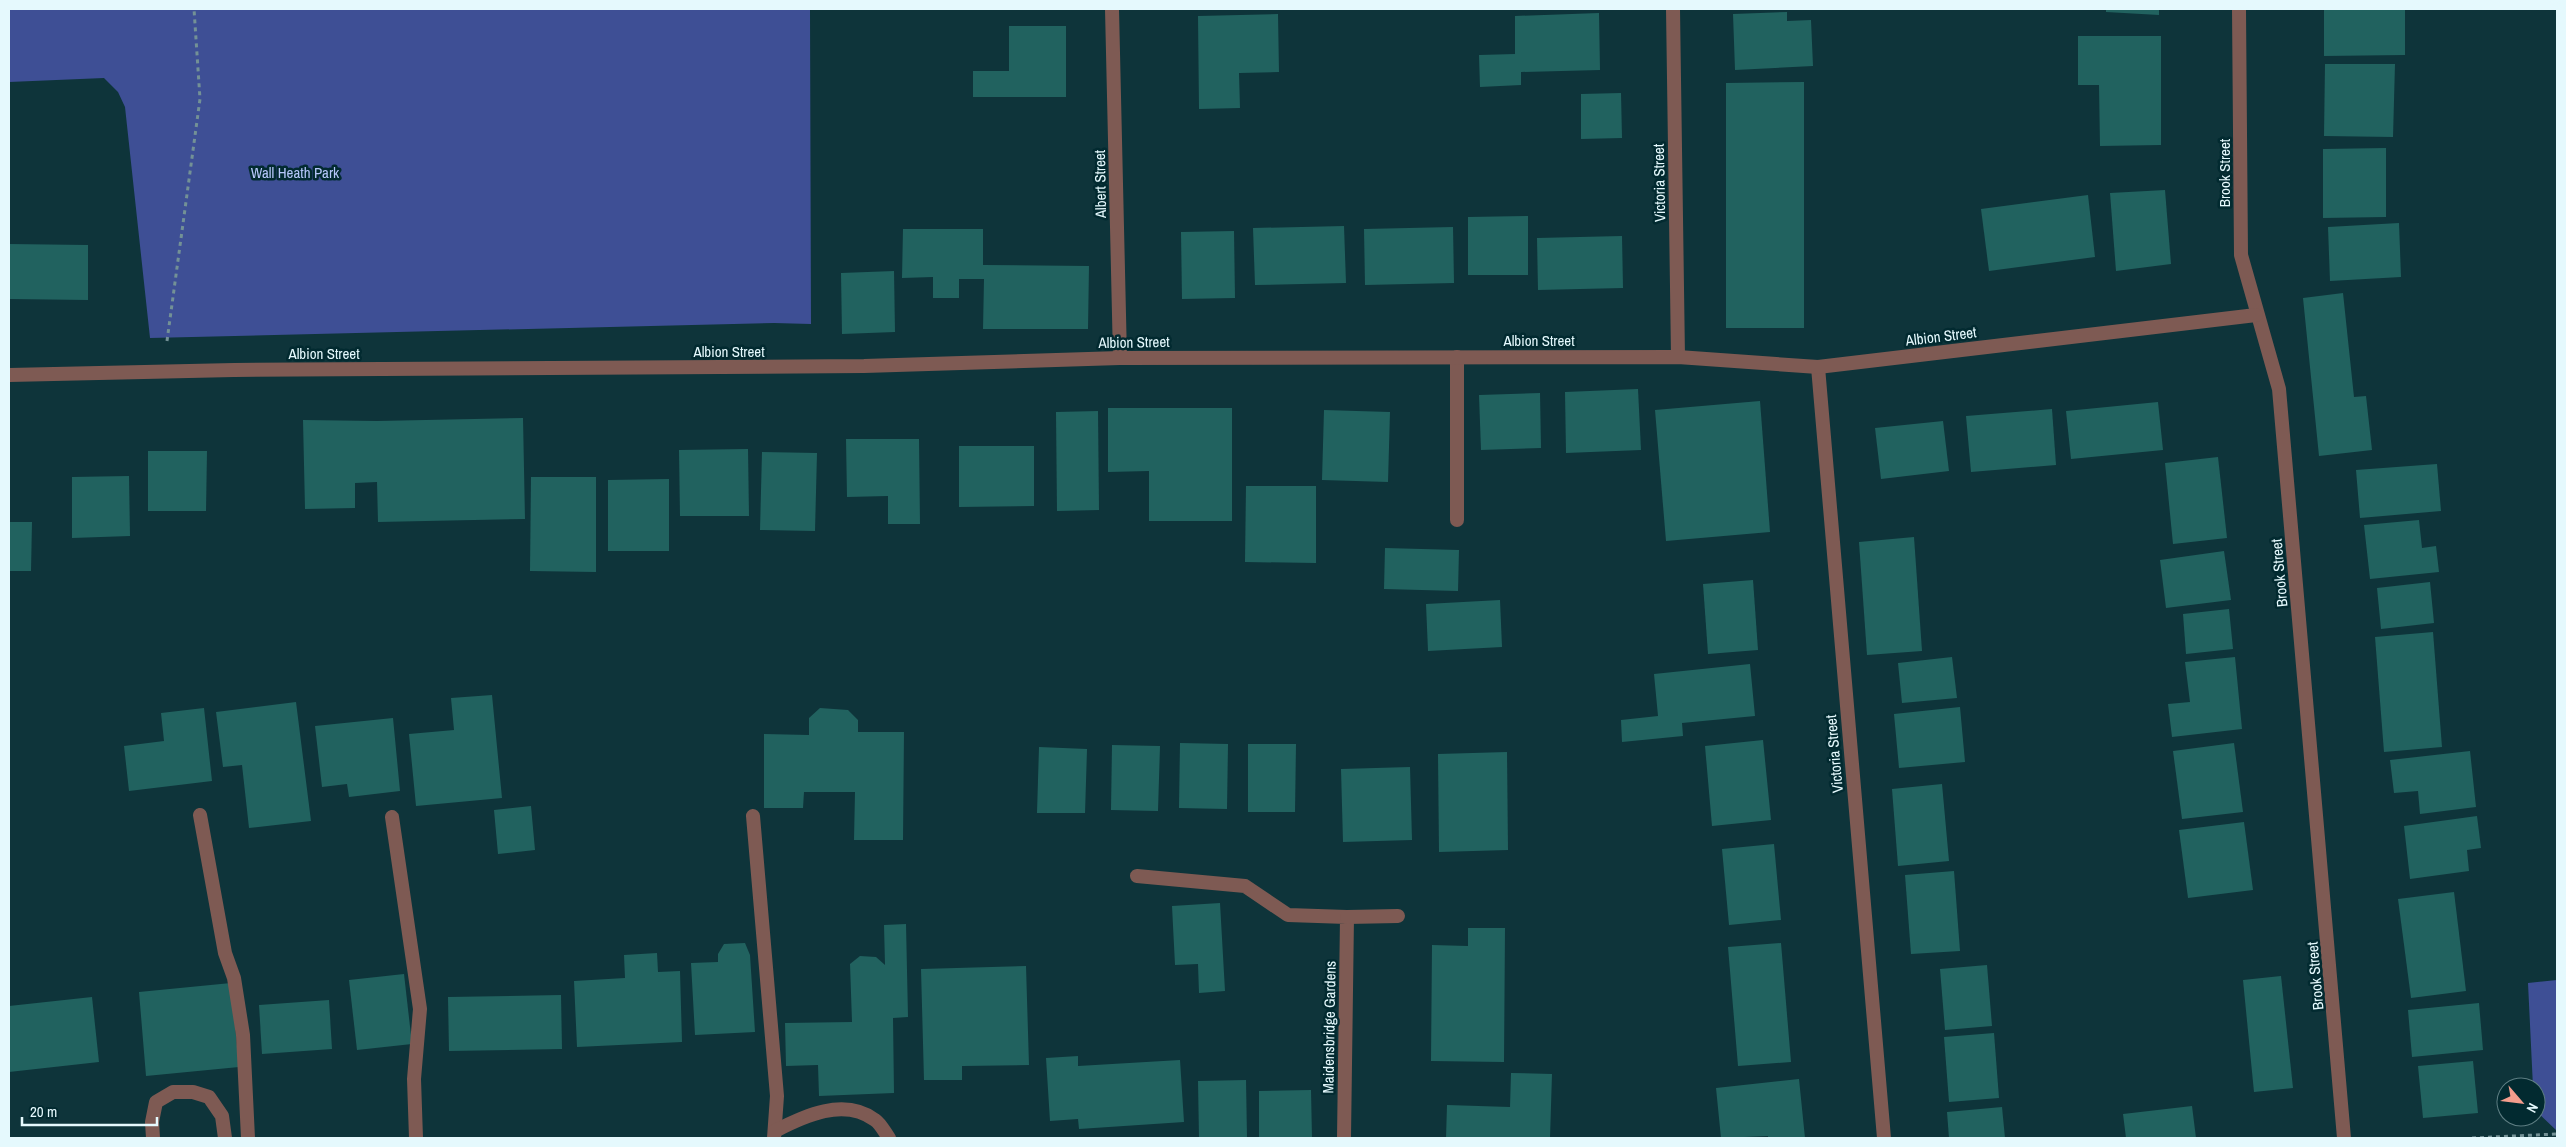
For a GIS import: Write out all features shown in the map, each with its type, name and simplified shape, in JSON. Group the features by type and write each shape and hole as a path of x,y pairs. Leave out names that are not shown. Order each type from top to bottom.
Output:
{"street":[{"name":"Albert Street","path":"1112,9 1120,358"},
{"name":"Victoria Street","path":"1673,9 1678,357"},
{"name":"Brook Street","path":"2238,9 2241,255 2256,315 2267,342 2279,389 2344,1138"},
{"name":"Albion Street","path":"9,375 864,366 1120,358 1678,357 1818,367 2256,315"},
{"path":"1457,357 1457,520"},
{"name":"Victoria Street","path":"1818,367 1884,1138"},
{"path":"200,815 225,953 234,978 243,1035 248,1138"},
{"path":"753,816 776,1096 775,1135"},
{"path":"392,817 420,1009 414,1079 416,1138"},
{"path":"1137,876 1245,886 1288,915 1398,916"},
{"name":"Maidensbridge Gardens","path":"1344,1138 1346,917"},
{"path":"153,1138 152,1122 156,1102 173,1092 193,1092 209,1097 222,1116 224,1138"},
{"path":"775,1135 805,1116 830,1109 861,1113 876,1120 889,1138"}],"path":[{"path":"163,372 200,99 194,9"},
{"path":"2472,1138 2557,1134"}],"green space":[{"name":"Wall Heath Park","path":"9,9 810,9 811,324 774,323 150,338 125,107 118,92 104,78 9,82"},
{"path":"2557,980 2557,1131 2546,1121 2546,1077 2533,1077 2528,983"}],"building":[{"path":"2106,9 2159,9 2159,15 2106,12"},
{"path":"2324,9 2405,9 2405,55 2324,56"},
{"path":"1787,12 1787,21 1811,20 1813,66 1735,70 1733,14"},
{"path":"1599,13 1600,70 1521,72 1521,85 1480,87 1479,55 1515,54 1515,16"},
{"path":"1278,14 1279,72 1239,73 1240,108 1199,109 1198,16"},
{"path":"1009,26 1066,26 1066,97 973,97 973,71 1009,71"},
{"path":"2078,36 2161,36 2161,145 2100,146 2099,85 2078,85"},
{"path":"2325,64 2395,64 2393,137 2324,136"},
{"path":"1804,82 1804,328 1726,328 1726,83"},
{"path":"1621,93 1622,138 1581,139 1581,94"},
{"path":"2386,148 2386,217 2323,218 2323,149"},
{"path":"2165,190 2171,264 2116,271 2110,193"},
{"path":"2088,195 2095,257 1989,271 1981,209"},
{"path":"1528,216 1528,275 1468,275 1468,217"},
{"path":"2399,223 2401,277 2330,281 2328,227"},
{"path":"1344,226 1346,283 1255,285 1253,228"},
{"path":"1453,227 1454,283 1365,285 1364,229"},
{"path":"903,229 983,229 983,265 1089,266 1088,329 983,329 984,279 959,279 959,298 933,298 933,277 902,278"},
{"path":"1234,231 1235,298 1182,299 1181,232"},
{"path":"1622,236 1623,288 1538,290 1537,238"},
{"path":"9,244 88,245 88,300 9,299"},
{"path":"894,271 895,332 842,334 841,273"},
{"path":"2343,293 2354,397 2366,396 2372,450 2319,456 2303,298"},
{"path":"1638,389 1641,450 1566,453 1565,392"},
{"path":"1540,393 1541,448 1481,450 1479,395"},
{"path":"1760,401 1770,532 1666,541 1655,410"},
{"path":"2158,402 2163,450 2071,459 2066,411"},
{"path":"1108,408 1232,408 1232,521 1149,521 1149,471 1108,472"},
{"path":"2052,409 2056,465 1971,472 1966,416"},
{"path":"1324,410 1390,412 1388,482 1322,480"},
{"path":"1098,411 1099,510 1057,511 1056,412"},
{"path":"523,418 525,519 378,522 377,482 355,483 355,508 305,509 303,420 377,421"},
{"path":"1943,421 1949,471 1881,479 1875,428"},
{"path":"846,439 919,439 920,524 888,524 888,496 847,497"},
{"path":"959,446 1034,446 1034,506 959,507"},
{"path":"748,449 749,516 680,516 679,450"},
{"path":"148,451 207,451 206,511 148,511"},
{"path":"762,452 817,453 815,531 760,530"},
{"path":"2218,457 2227,538 2173,544 2165,463"},
{"path":"2437,464 2441,511 2360,518 2356,470"},
{"path":"129,476 130,536 72,538 72,477"},
{"path":"531,477 596,477 596,572 530,571"},
{"path":"669,479 669,551 608,551 608,480"},
{"path":"1246,486 1316,486 1316,563 1245,562"},
{"path":"2419,520 2422,548 2436,546 2439,572 2370,579 2364,525"},
{"path":"9,522 32,522 31,571 9,571"},
{"path":"1914,537 1922,651 1867,655 1859,542"},
{"path":"1385,548 1459,550 1458,591 1384,589"},
{"path":"2224,551 2231,600 2166,608 2160,560"},
{"path":"1753,580 1758,650 1708,654 1703,584"},
{"path":"2430,582 2434,623 2381,629 2377,588"},
{"path":"1500,600 1502,647 1428,651 1426,604"},
{"path":"2229,609 2233,649 2186,654 2183,614"},
{"path":"2433,632 2442,747 2384,752 2375,637"},
{"path":"1952,657 1957,698 1902,703 1898,663"},
{"path":"2235,657 2242,729 2172,737 2168,704 2190,702 2185,662"},
{"path":"1750,664 1755,716 1682,723 1683,736 1622,742 1621,720 1658,716 1654,674"},
{"path":"492,695 502,798 416,806 409,734 454,730 451,698"},
{"path":"296,702 311,821 249,828 242,765 223,767 216,712"},
{"path":"1960,707 1965,762 1899,768 1894,714"},
{"path":"204,708 212,781 129,791 124,746 164,741 161,713"},
{"path":"820,708 848,710 858,720 858,732 904,732 903,840 854,840 855,792 804,792 803,808 764,808 764,734 809,735 809,718"},
{"path":"393,718 400,791 349,797 347,784 322,787 315,726"},
{"path":"1763,740 1771,820 1712,826 1705,746"},
{"path":"1180,743 1228,744 1227,809 1179,808"},
{"path":"2234,743 2243,812 2182,819 2173,751"},
{"path":"1248,744 1296,744 1295,812 1248,812"},
{"path":"1112,745 1160,746 1158,811 1111,810"},
{"path":"1039,747 1087,749 1085,813 1037,813"},
{"path":"2470,751 2476,807 2420,814 2418,791 2394,793 2390,760"},
{"path":"1507,752 1508,850 1439,852 1438,754"},
{"path":"1410,767 1412,840 1343,842 1341,769"},
{"path":"1942,784 1949,861 1898,866 1892,789"},
{"path":"531,806 535,850 498,854 494,810"},
{"path":"2477,816 2481,848 2467,850 2469,871 2410,879 2404,826"},
{"path":"2244,822 2253,890 2188,898 2179,830"},
{"path":"1774,844 1781,920 1729,925 1722,849"},
{"path":"1954,871 1960,951 1911,954 1905,875"},
{"path":"2454,892 2466,991 2411,998 2398,899"},
{"path":"1220,903 1225,991 1199,993 1198,964 1175,965 1172,906"},
{"path":"906,924 908,1017 893,1018 894,1093 819,1096 818,1065 786,1066 785,1023 852,1022 850,964 860,956 876,957 885,965 884,925"},
{"path":"1468,928 1505,928 1504,1062 1431,1061 1432,945 1468,946"},
{"path":"745,943 750,955 755,1032 695,1035 691,963 718,962 718,954 724,944"},
{"path":"1781,943 1791,1062 1738,1066 1728,947"},
{"path":"657,953 658,972 680,971 682,1042 577,1047 574,981 625,978 624,955"},
{"path":"1987,965 1992,1026 1945,1030 1940,969"},
{"path":"1026,966 1029,1065 962,1066 962,1080 924,1080 921,969"},
{"path":"404,974 412,1044 357,1050 349,980"},
{"path":"2281,976 2293,1088 2254,1092 2243,980"},
{"path":"231,983 239,1067 146,1076 139,992"},
{"path":"561,995 562,1049 449,1051 448,997"},
{"path":"92,997 99,1062 9,1072 9,1006"},
{"path":"329,1000 332,1049 262,1054 259,1005"},
{"path":"2479,1003 2483,1050 2412,1057 2408,1010"},
{"path":"1994,1033 1999,1098 1949,1102 1944,1037"},
{"path":"1078,1056 1078,1066 1180,1060 1184,1122 1079,1129 1078,1119 1050,1121 1046,1058"},
{"path":"2473,1061 2478,1113 2423,1118 2418,1066"},
{"path":"1511,1073 1552,1074 1550,1138 1446,1138 1447,1105 1510,1107"},
{"path":"1799,1079 1805,1138 1768,1138 1768,1136 1721,1138 1716,1088"},
{"path":"1246,1080 1247,1138 1199,1138 1198,1081"},
{"path":"1311,1090 1312,1138 1259,1138 1259,1091"},
{"path":"2192,1106 2196,1138 2126,1138 2123,1114"},
{"path":"2002,1107 2005,1138 1949,1138 1947,1112"}]}
